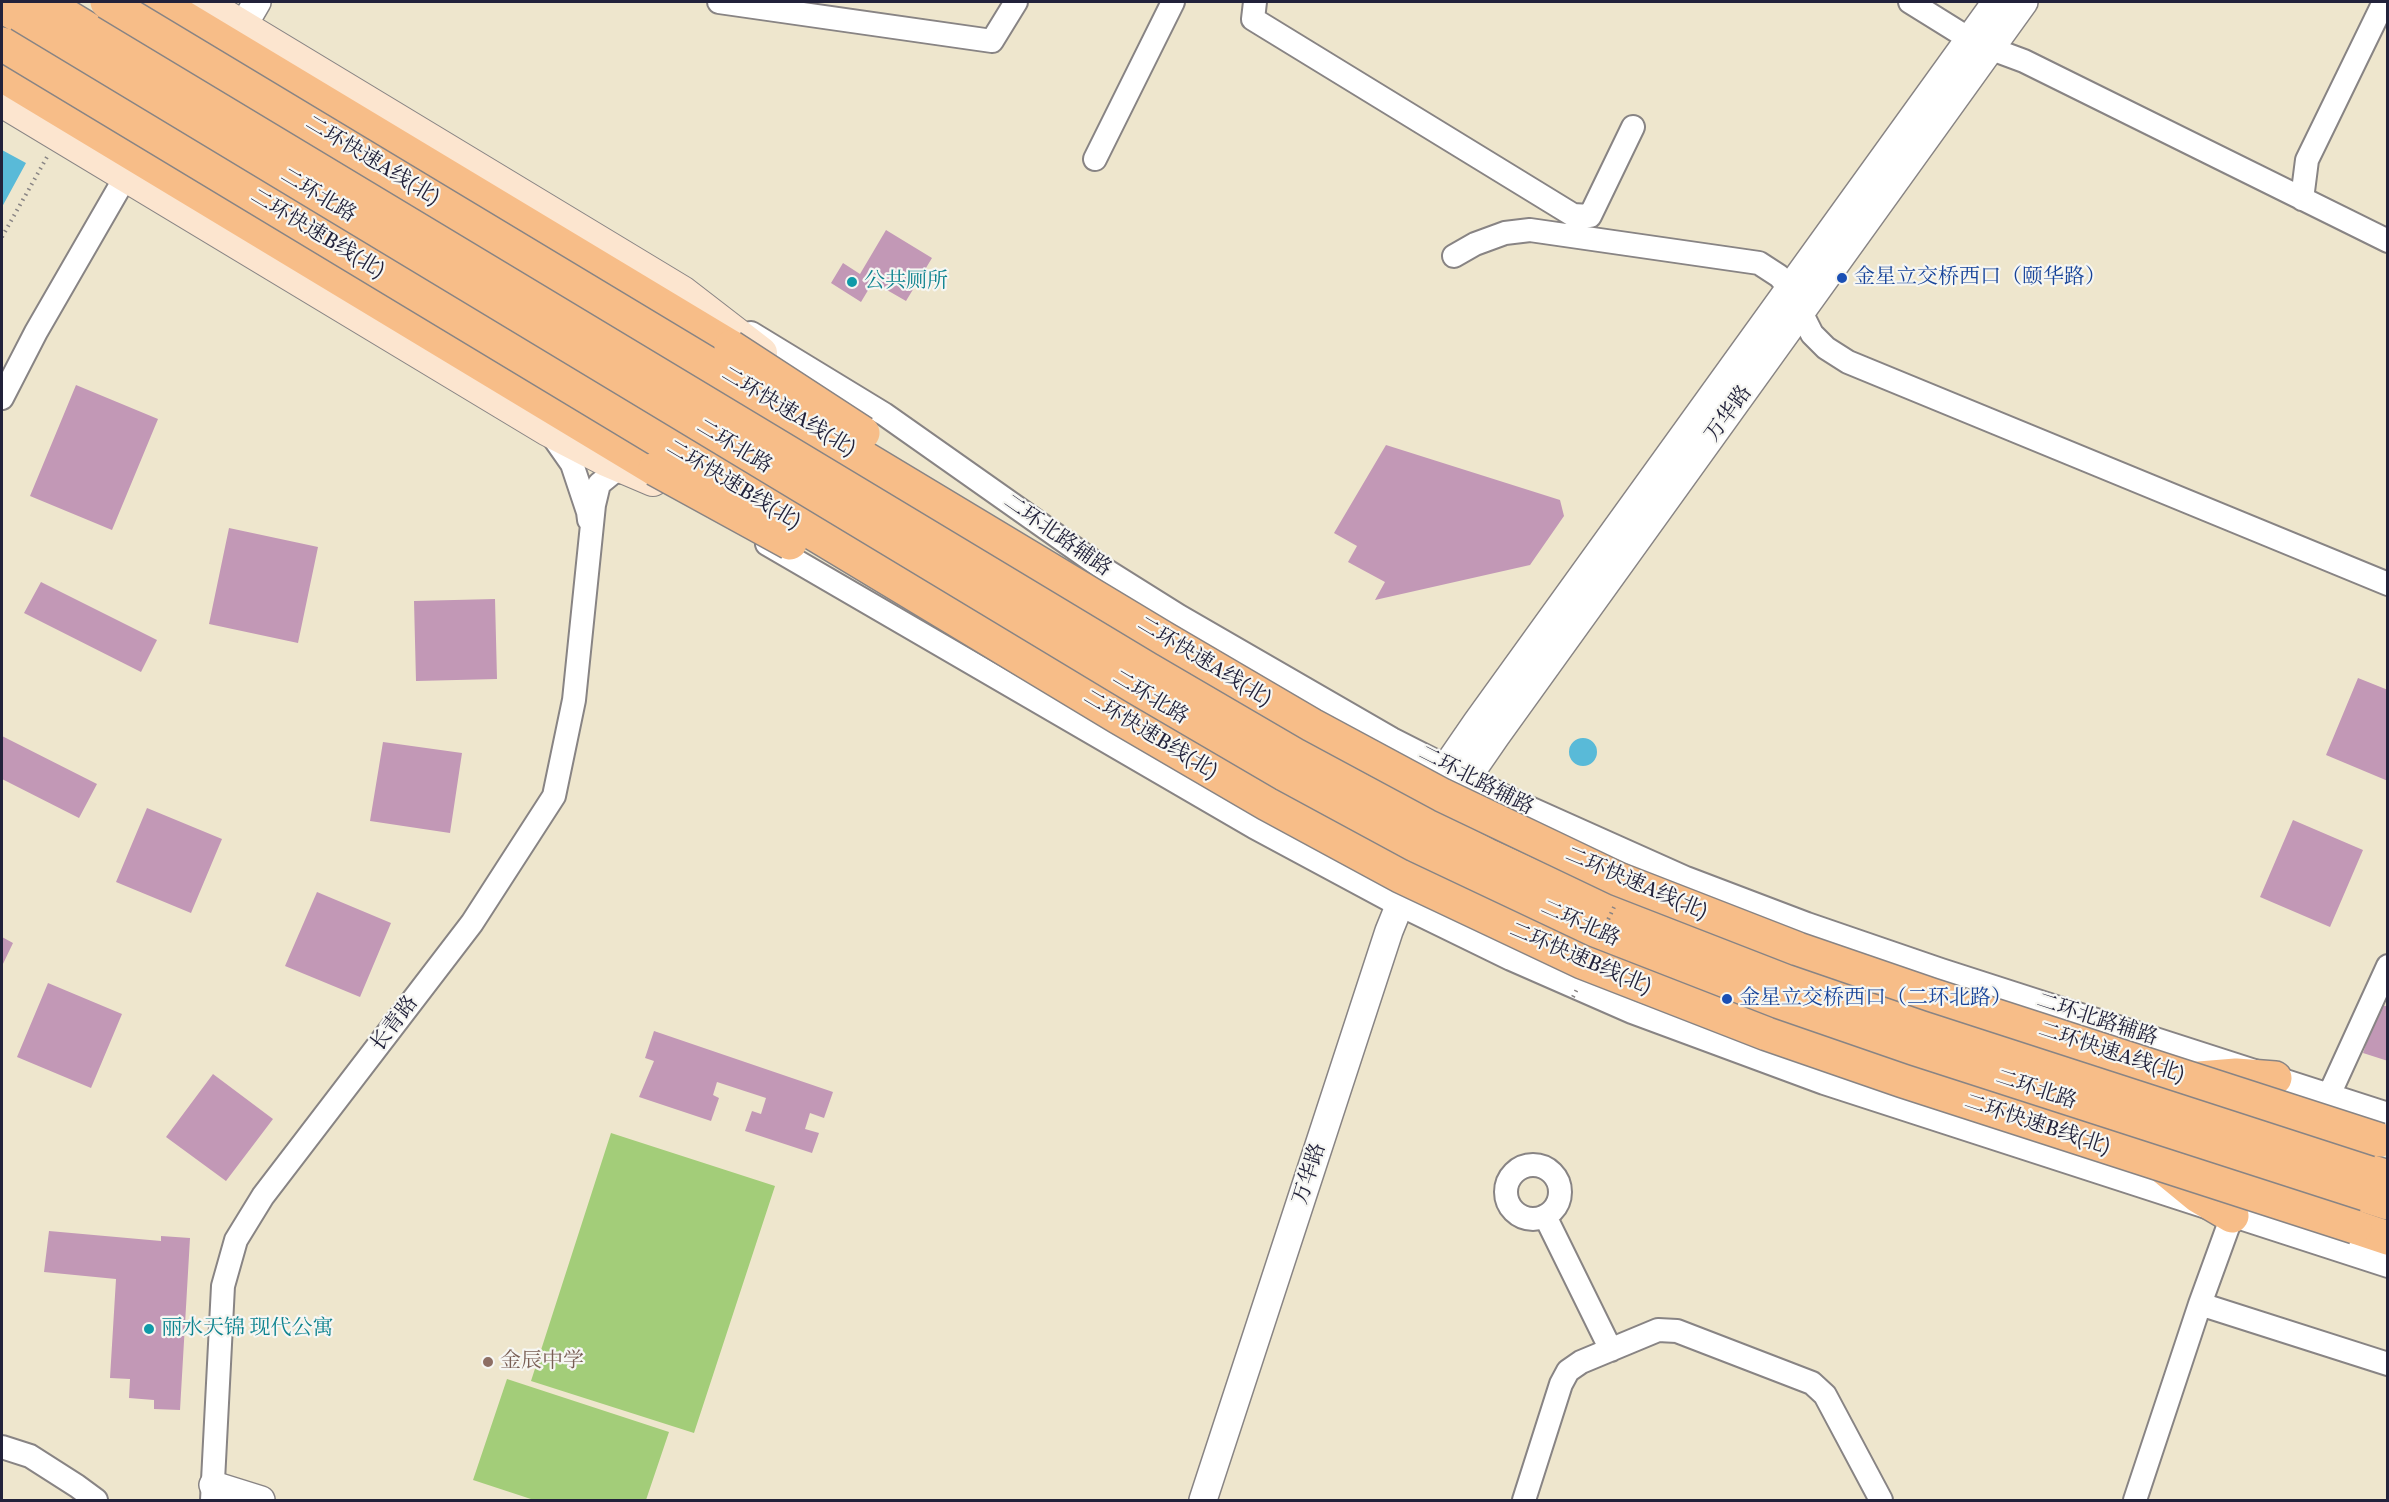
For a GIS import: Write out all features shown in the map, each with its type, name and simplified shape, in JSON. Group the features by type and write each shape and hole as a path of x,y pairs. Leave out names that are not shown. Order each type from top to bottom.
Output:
{"main road":[{"name":"二环北路","path":"43,2 871,515 1058,628 1284,776 1425,833 1585,927 1715,980 1854,1030 2388,1177"},
{"name":"二环快速A线(北)","path":"107,2 1241,685 1379,762 1502,825 1618,879 1746,930 1863,972 2388,1143"},
{"path":"158,2 245,25 756,361 888,450 1082,589"},
{"path":"202,2 245,25 682,292 739,334 798,387 938,522 996,570 1058,628"},
{"name":"二环北路","path":"2,6 871,515"},
{"name":"二环快速B线(北)","path":"2,44 1196,763 1335,842 1462,907 1582,962 1704,1011 1853,1064 2388,1238"},
{"path":"2,75 681,484 842,570 1035,666"},
{"path":"2,101 548,430 596,456 636,473 905,567 1058,628"},
{"path":"2074,1089 2108,1082 2136,1084 2224,1075 2275,1078"},
{"name":"二环北路","path":"2074,1089 2388,1203"},
{"path":"2074,1089 2106,1120 2187,1188 2232,1216"}],"street":[{"path":"719,2 992,41 1016,2"},
{"path":"1095,159 1173,2"},
{"path":"1255,2 1253,19 1573,215 1590,216 1634,127"},
{"path":"1910,2 1979,43 2024,61 2388,241"},
{"name":"万华路","path":"1456,772 1802,314 1979,43 1995,2"},
{"name":"万华路","path":"1203,1500 1398,905 1425,833 1456,772 1790,289 1979,43 2024,2"},
{"path":"2302,199 2307,160 2384,2"},
{"path":"2,398 36,332 126,176"},
{"path":"1454,256 1475,244 1505,233 1530,230 1759,263 1779,276 1790,289 1812,334 1826,348 1848,362 2388,584"},
{"name":"二环北路辅路","path":"650,272 874,408 1080,553 1153,601 1326,702 1456,772 1610,846 1746,901 1921,963 2388,1114"},
{"path":"548,430 572,464 588,513 590,546"},
{"path":"590,546 599,484 615,471 636,473 793,558 1234,816 1398,905 1541,973 1694,1036 1885,1103 2388,1266"},
{"name":"长青路","path":"212,1493 223,1286 236,1240 263,1196 472,923 554,796 574,700 590,546"},
{"path":"2329,1095 2387,971"},
{"path":"1545,1216 1611,1350"},
{"path":"2136,1500 2200,1304 2232,1216"},
{"path":"2200,1304 2388,1364"},
{"path":"1524,1500 1561,1384 1568,1371 1581,1362 1658,1330 1677,1331 1812,1383 1825,1395 1881,1500"},
{"path":"2,1447 30,1456 77,1485 96,1500"},
{"path":"212,1493 261,1500"}],"path":[{"path":"2,237 59,136"},
{"path":"1596,945 1615,904"},
{"path":"1573,997 1582,976"}],"green space":[{"path":"611,1133 775,1186 694,1433 531,1381"},
{"path":"507,1379 669,1432 646,1500 534,1500 473,1480"}],"water":[{"path":"2,150 26,163 2,207"},
{"path":"1583,738 1593,742 1597,752 1593,762 1583,766 1573,762 1569,752 1573,742"}],"building":[{"path":"886,230 932,258 906,301 873,282 861,302 831,283 843,263 860,274"},
{"path":"76,385 158,419 112,530 30,496"},
{"path":"1386,445 1560,500 1564,516 1530,565 1375,600 1385,582 1348,562 1357,546 1334,533"},
{"path":"229,528 318,547 298,643 209,624"},
{"path":"41,582 157,640 141,672 24,613"},
{"path":"495,599 497,679 416,681 414,601"},
{"path":"2358,678 2388,690 2388,781 2326,755"},
{"path":"2,736 97,784 79,818 2,779"},
{"path":"383,742 462,753 450,833 370,821"},
{"path":"147,808 222,839 191,913 116,882"},
{"path":"2293,820 2363,850 2330,927 2260,897"},
{"path":"317,892 391,923 360,997 285,966"},
{"path":"2,937 13,943 2,966"},
{"path":"48,983 122,1014 91,1088 17,1057"},
{"path":"2380,1004 2388,1007 2388,1061 2363,1053"},
{"path":"654,1031 833,1092 824,1118 810,1113 805,1129 819,1133 812,1153 745,1131 752,1111 761,1114 766,1098 717,1082 713,1095 719,1098 711,1121 639,1097 654,1061 645,1058"},
{"path":"213,1074 273,1119 226,1181 166,1137"},
{"name":"丽水天锦 现代公寓","path":"49,1231 161,1241 161,1236 190,1238 180,1410 154,1409 154,1400 129,1398 130,1379 110,1378 116,1279 44,1272"}],"place":[{"name":"金星立交桥西口（颐华路）","path":"1842,278"},
{"name":"公共厕所","path":"852,282"},
{"name":"金星立交桥西口（二环北路）","path":"1727,999"},
{"name":"丽水天锦 现代公寓","path":"149,1329"},
{"name":"金辰中学","path":"488,1362"}]}
